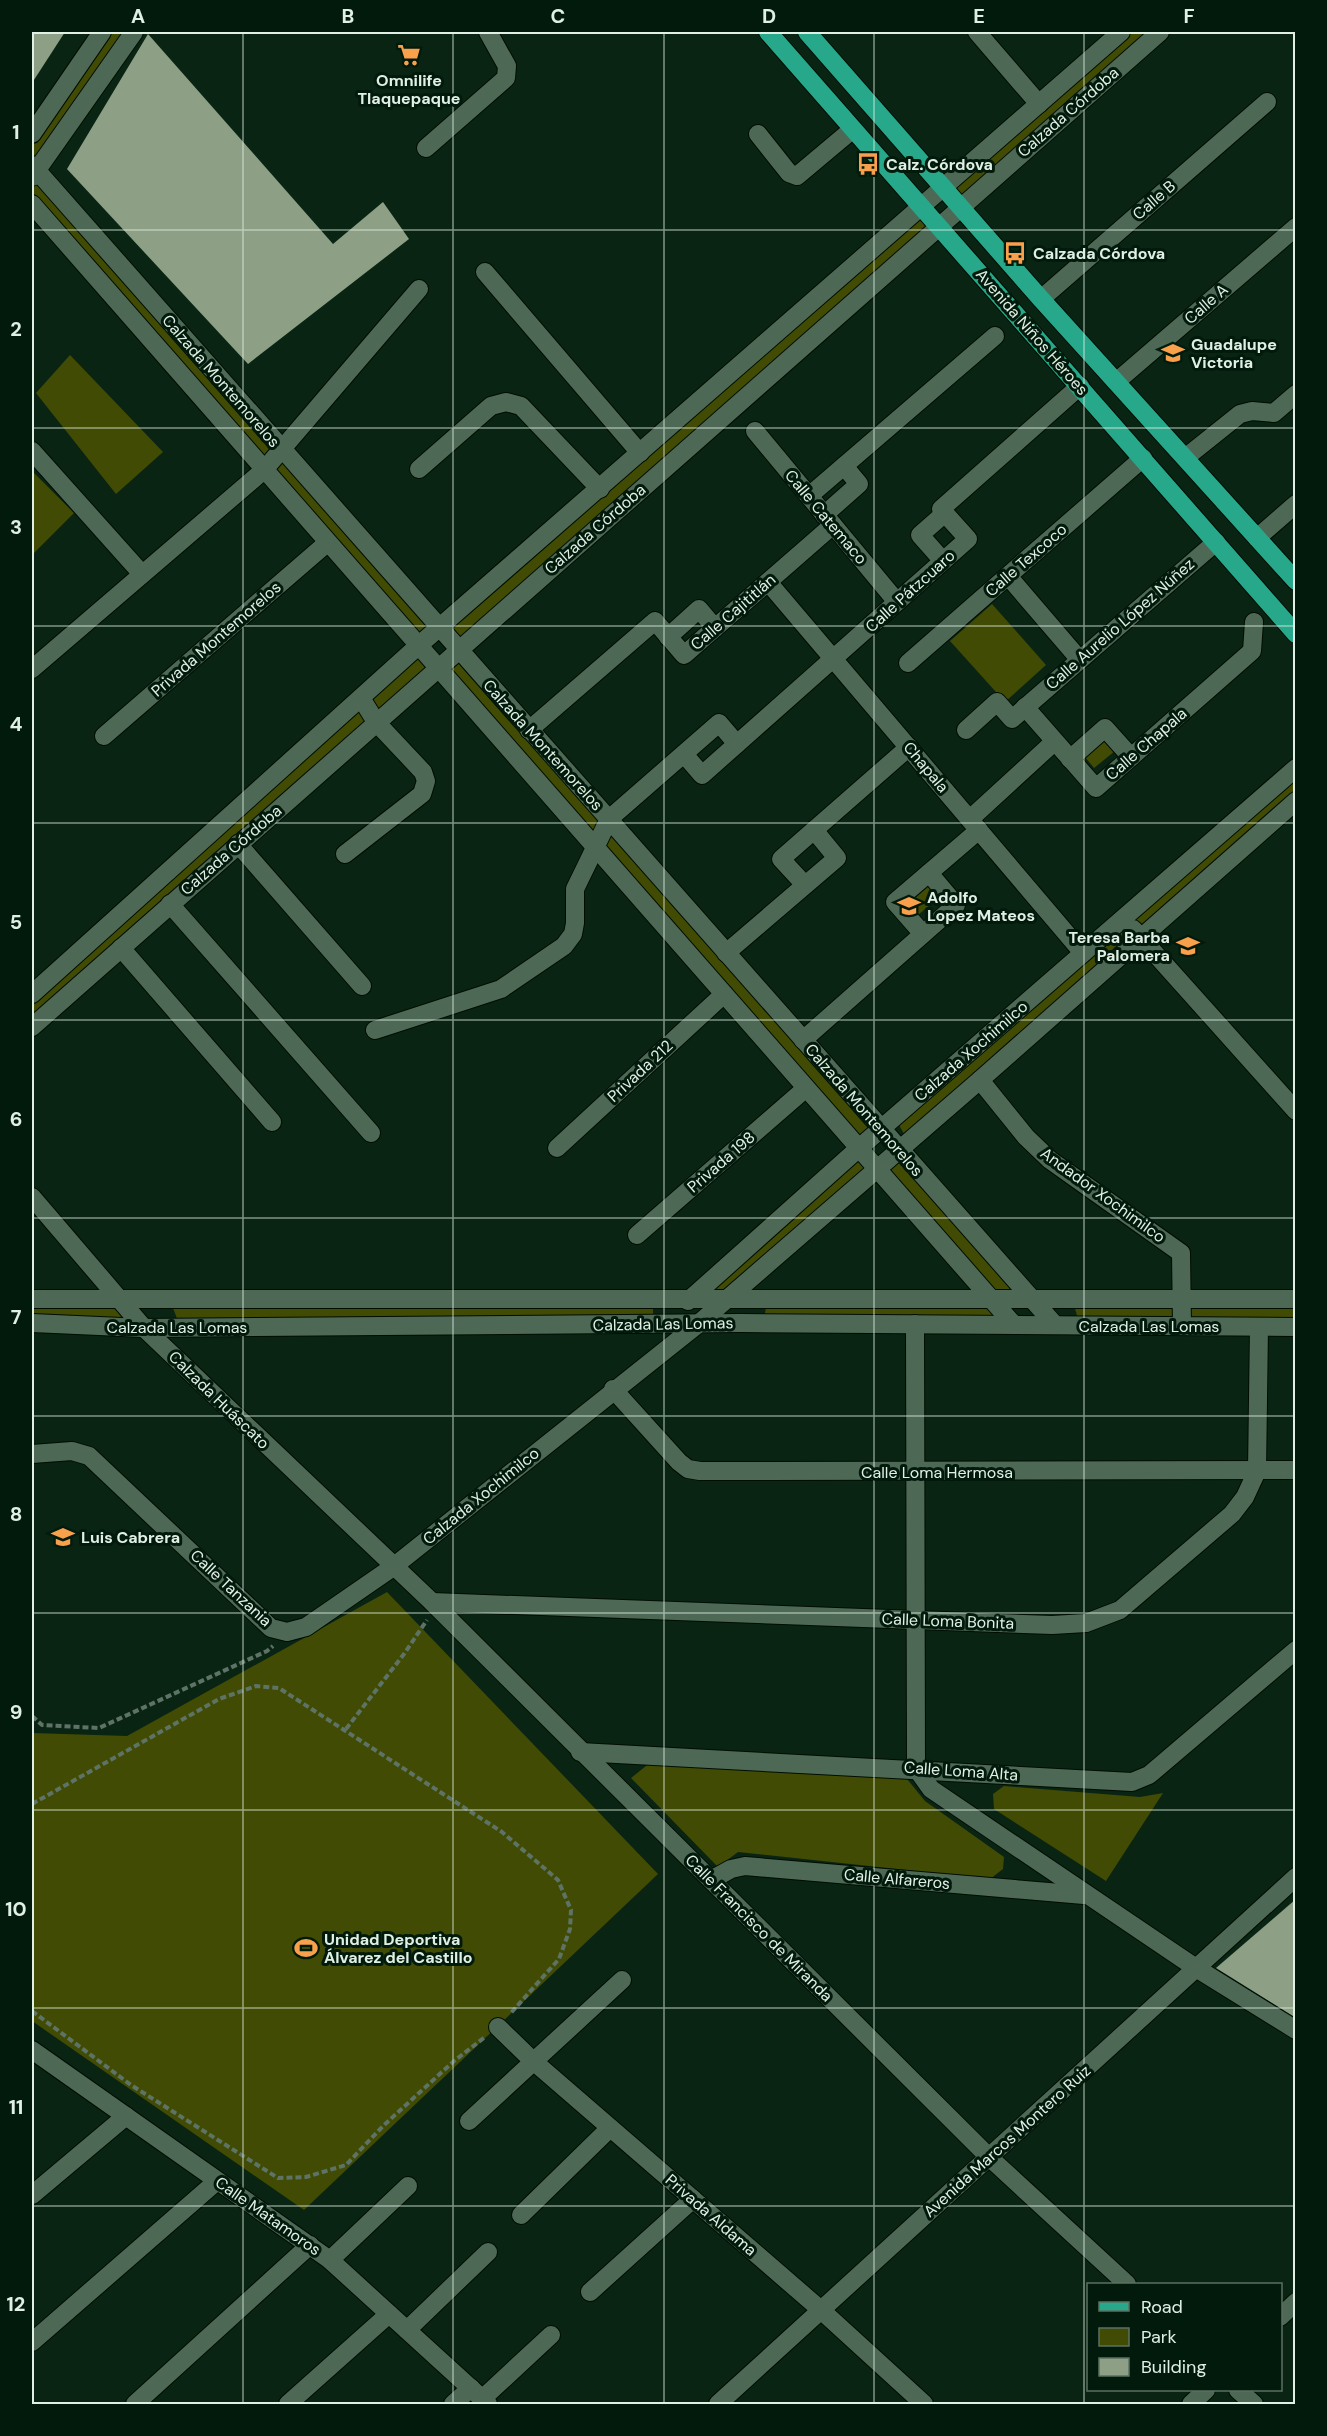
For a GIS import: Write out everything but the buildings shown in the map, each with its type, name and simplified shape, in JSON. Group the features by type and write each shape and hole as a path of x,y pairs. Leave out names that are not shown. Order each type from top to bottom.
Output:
{"main road":[{"name":"Avenida Niños Héroes","path":"768,32 1296,634"},
{"name":"Avenida Niños Héroes","path":"807,32 1041,299 1296,581"}],"street":[{"path":"32,134 102,32"},
{"path":"33,171 134,32"},
{"path":"426,148 506,78 507,66 488,32"},
{"path":"977,32 1040,104"},
{"name":"Calzada Córdoba","path":"32,994 418,646 944,189 1121,32"},
{"name":"Calzada Córdoba","path":"32,1028 458,649 1160,32"},
{"name":"Calle B","path":"1041,299 1267,102"},
{"path":"758,134 789,173 797,176 854,129"},
{"name":"Calzada Montemorelos","path":"33,171 609,819 1054,1325"},
{"name":"Calzada Montemorelos","path":"32,204 1014,1325"},
{"path":"61,239 78,219"},
{"name":"Calle A","path":"1116,382 1296,227"},
{"path":"485,272 640,453"},
{"path":"32,669 264,470 419,289"},
{"path":"129,316 149,300"},
{"path":"809,496 995,336"},
{"path":"192,389 212,371"},
{"path":"943,561 920,535 945,513 941,509 1080,386"},
{"path":"1185,458 1240,414 1252,411 1274,413 1296,394"},
{"path":"419,469 490,406 506,402 521,406 600,489"},
{"path":"696,404 713,424"},
{"name":"Calle Catemaco","path":"755,431 897,602"},
{"path":"32,451 142,574"},
{"name":"Calle Texcoco","path":"908,663 1143,458"},
{"name":"Calle Cajititlán","path":"529,730 655,621 684,655 768,582 829,520 859,484 844,466"},
{"path":"1257,538 1296,504"},
{"name":"Calle Pátzcuaro","path":"684,754 702,775 968,539 945,513"},
{"name":"Calle Aurelio López Núñez","path":"1024,707 1216,542"},
{"name":"Privada Montemorelos","path":"104,736 327,543"},
{"path":"1008,576 1080,660"},
{"name":"Chapala","path":"768,582 1083,953"},
{"path":"668,637 699,609 715,628"},
{"name":"Calle Chapala","path":"1024,707 1096,788 1252,651 1254,622"},
{"path":"345,854 422,794 425,788 423,772 376,722 361,698"},
{"path":"966,730 997,702 1011,719 1024,707"},
{"path":"375,1030 501,989 564,946 573,934 575,889 609,819 719,723 737,744"},
{"path":"1070,759 1106,728 1131,757"},
{"path":"923,934 895,902 929,873 1054,742"},
{"path":"804,885 781,859 909,747"},
{"path":"531,774 552,755"},
{"name":"Calzada Xochimilco","path":"668,1348 672,1324 691,1298 859,1148 1296,768"},
{"name":"Calzada Xochimilco","path":"287,1632 306,1628 393,1567 613,1389 730,1298 1296,801"},
{"path":"726,953 837,858 814,830"},
{"path":"238,844 362,986"},
{"path":"192,851 209,870"},
{"path":"802,1040 956,905 929,873"},
{"path":"170,904 371,1133"},
{"path":"665,927 686,908"},
{"path":"1125,918 1296,1111"},
{"path":"121,948 272,1122"},
{"name":"Privada 212","path":"557,1148 724,994"},
{"name":"Andador Xochimilco","path":"980,1080 1026,1137 1050,1160 1181,1253 1182,1326"},
{"name":"Privada 198","path":"637,1235 805,1089"},
{"name":"Calzada Huáscato","path":"32,1197 144,1328 393,1567"},
{"name":"Calzada Las Lomas","path":"32,1299 1296,1299"},
{"name":"Calzada Las Lomas","path":"32,1323 144,1328 672,1324 1296,1327"},
{"path":"915,1324 916,1768"},
{"name":"Calle Loma Bonita","path":"432,1602 1052,1625 1086,1623 1130,1602 1232,1514 1245,1497 1257,1471 1259,1327"},
{"name":"Calle Loma Hermosa","path":"613,1389 679,1462 688,1469 700,1471 914,1473 1296,1470"},
{"name":"Calle Tanzania","path":"32,1454 72,1451 96,1460 271,1628 287,1632"},
{"name":"Calle Francisco de Miranda","path":"393,1567 432,1602 990,2158 1126,2283"},
{"name":"Calle Loma Alta","path":"580,1752 1138,1781 1149,1776 1296,1650"},
{"name":"Calle Alfareros","path":"916,1768 931,1789 1196,1968 1296,2030"},
{"name":"Calle Alfareros","path":"711,1880 730,1869 745,1866 1086,1895"},
{"name":"Avenida Marcos Montero Ruiz","path":"718,2404 1296,1877"},
{"path":"470,2121 532,2060 622,1980"},
{"name":"Privada Aldama","path":"498,2027 532,2060 821,2310 924,2404"},
{"name":"Calle Matamoros","path":"32,2051 330,2259 480,2397"},
{"path":"32,2195 126,2116"},
{"path":"521,2215 610,2128"},
{"path":"32,2342 217,2181"},
{"path":"330,2259 408,2186"},
{"path":"590,2292 693,2199"},
{"path":"135,2404 310,2245"},
{"path":"407,2330 488,2252"},
{"path":"1282,2316 1296,2302"},
{"path":"288,2404 389,2314"},
{"path":"453,2404 480,2397 551,2335"},
{"path":"1191,2404 1205,2391"},
{"path":"1239,2391 1254,2404"}],"path":[{"path":"346,1729 427,1622 432,1602"},
{"path":"32,1716 42,1725 99,1728 267,1651 287,1632"},
{"path":"32,1804 219,1699 256,1686 279,1688 346,1729 502,1832 558,1880 571,1910 570,1929 559,1959 498,2027 446,2068 382,2126 346,2165 306,2177 278,2178 131,2085 32,2010"}],"green space":[{"path":"105,32 131,32 39,167 32,162 32,135"},
{"path":"1125,32 1153,32 961,200 944,189"},
{"path":"42,177 439,628 927,212 935,229 458,649 439,629 418,646 32,195 32,183"},
{"path":"70,355 163,452 116,494 36,393"},
{"path":"32,471 74,513 32,555"},
{"path":"992,604 1046,665 1005,702 950,641"},
{"path":"418,646 437,668 32,1022 32,1000"},
{"path":"460,660 873,1126 859,1139 446,673"},
{"path":"1105,739 1115,751 1094,768 1085,757"},
{"path":"1295,777 1295,801 908,1141 899,1125"},
{"path":"929,886 939,897 918,915 908,904"},
{"path":"903,1154 1017,1291 994,1291 881,1165"},
{"path":"858,1159 866,1169 730,1298 713,1291"},
{"path":"991,1298 1009,1318 764,1317 767,1304"},
{"path":"119,1299 138,1321 32,1322 32,1301"},
{"path":"1183,1299 1182,1326 1078,1319 1074,1305"},
{"path":"1295,1302 1295,1324 1190,1326 1188,1305"},
{"path":"653,1306 653,1319 178,1321 173,1308"},
{"name":"Unidad Deportiva Álvarez del Castillo","path":"387,1592 658,1874 304,2210 32,2021 32,1733 127,1736"},
{"path":"651,1762 907,1779 925,1801 1004,1857 1003,1869 990,1879 738,1852 718,1867 631,1778"},
{"path":"1004,1786 1140,1797 1163,1793 1106,1881 994,1809 993,1794"}],"place":[{"name":"Omnilife Tlaquepaque","path":"409,55"},
{"name":"Calz. Córdova","path":"868,164"},
{"name":"Calzada Córdova","path":"1015,253"},
{"name":"Guadalupe Victoria","path":"1173,353"},
{"name":"Adolfo Lopez Mateos","path":"909,906"},
{"name":"Teresa Barba Palomera","path":"1188,946"},
{"name":"Luis Cabrera","path":"63,1537"},
{"name":"Unidad Deportiva Álvarez del Castillo","path":"306,1948"}]}
